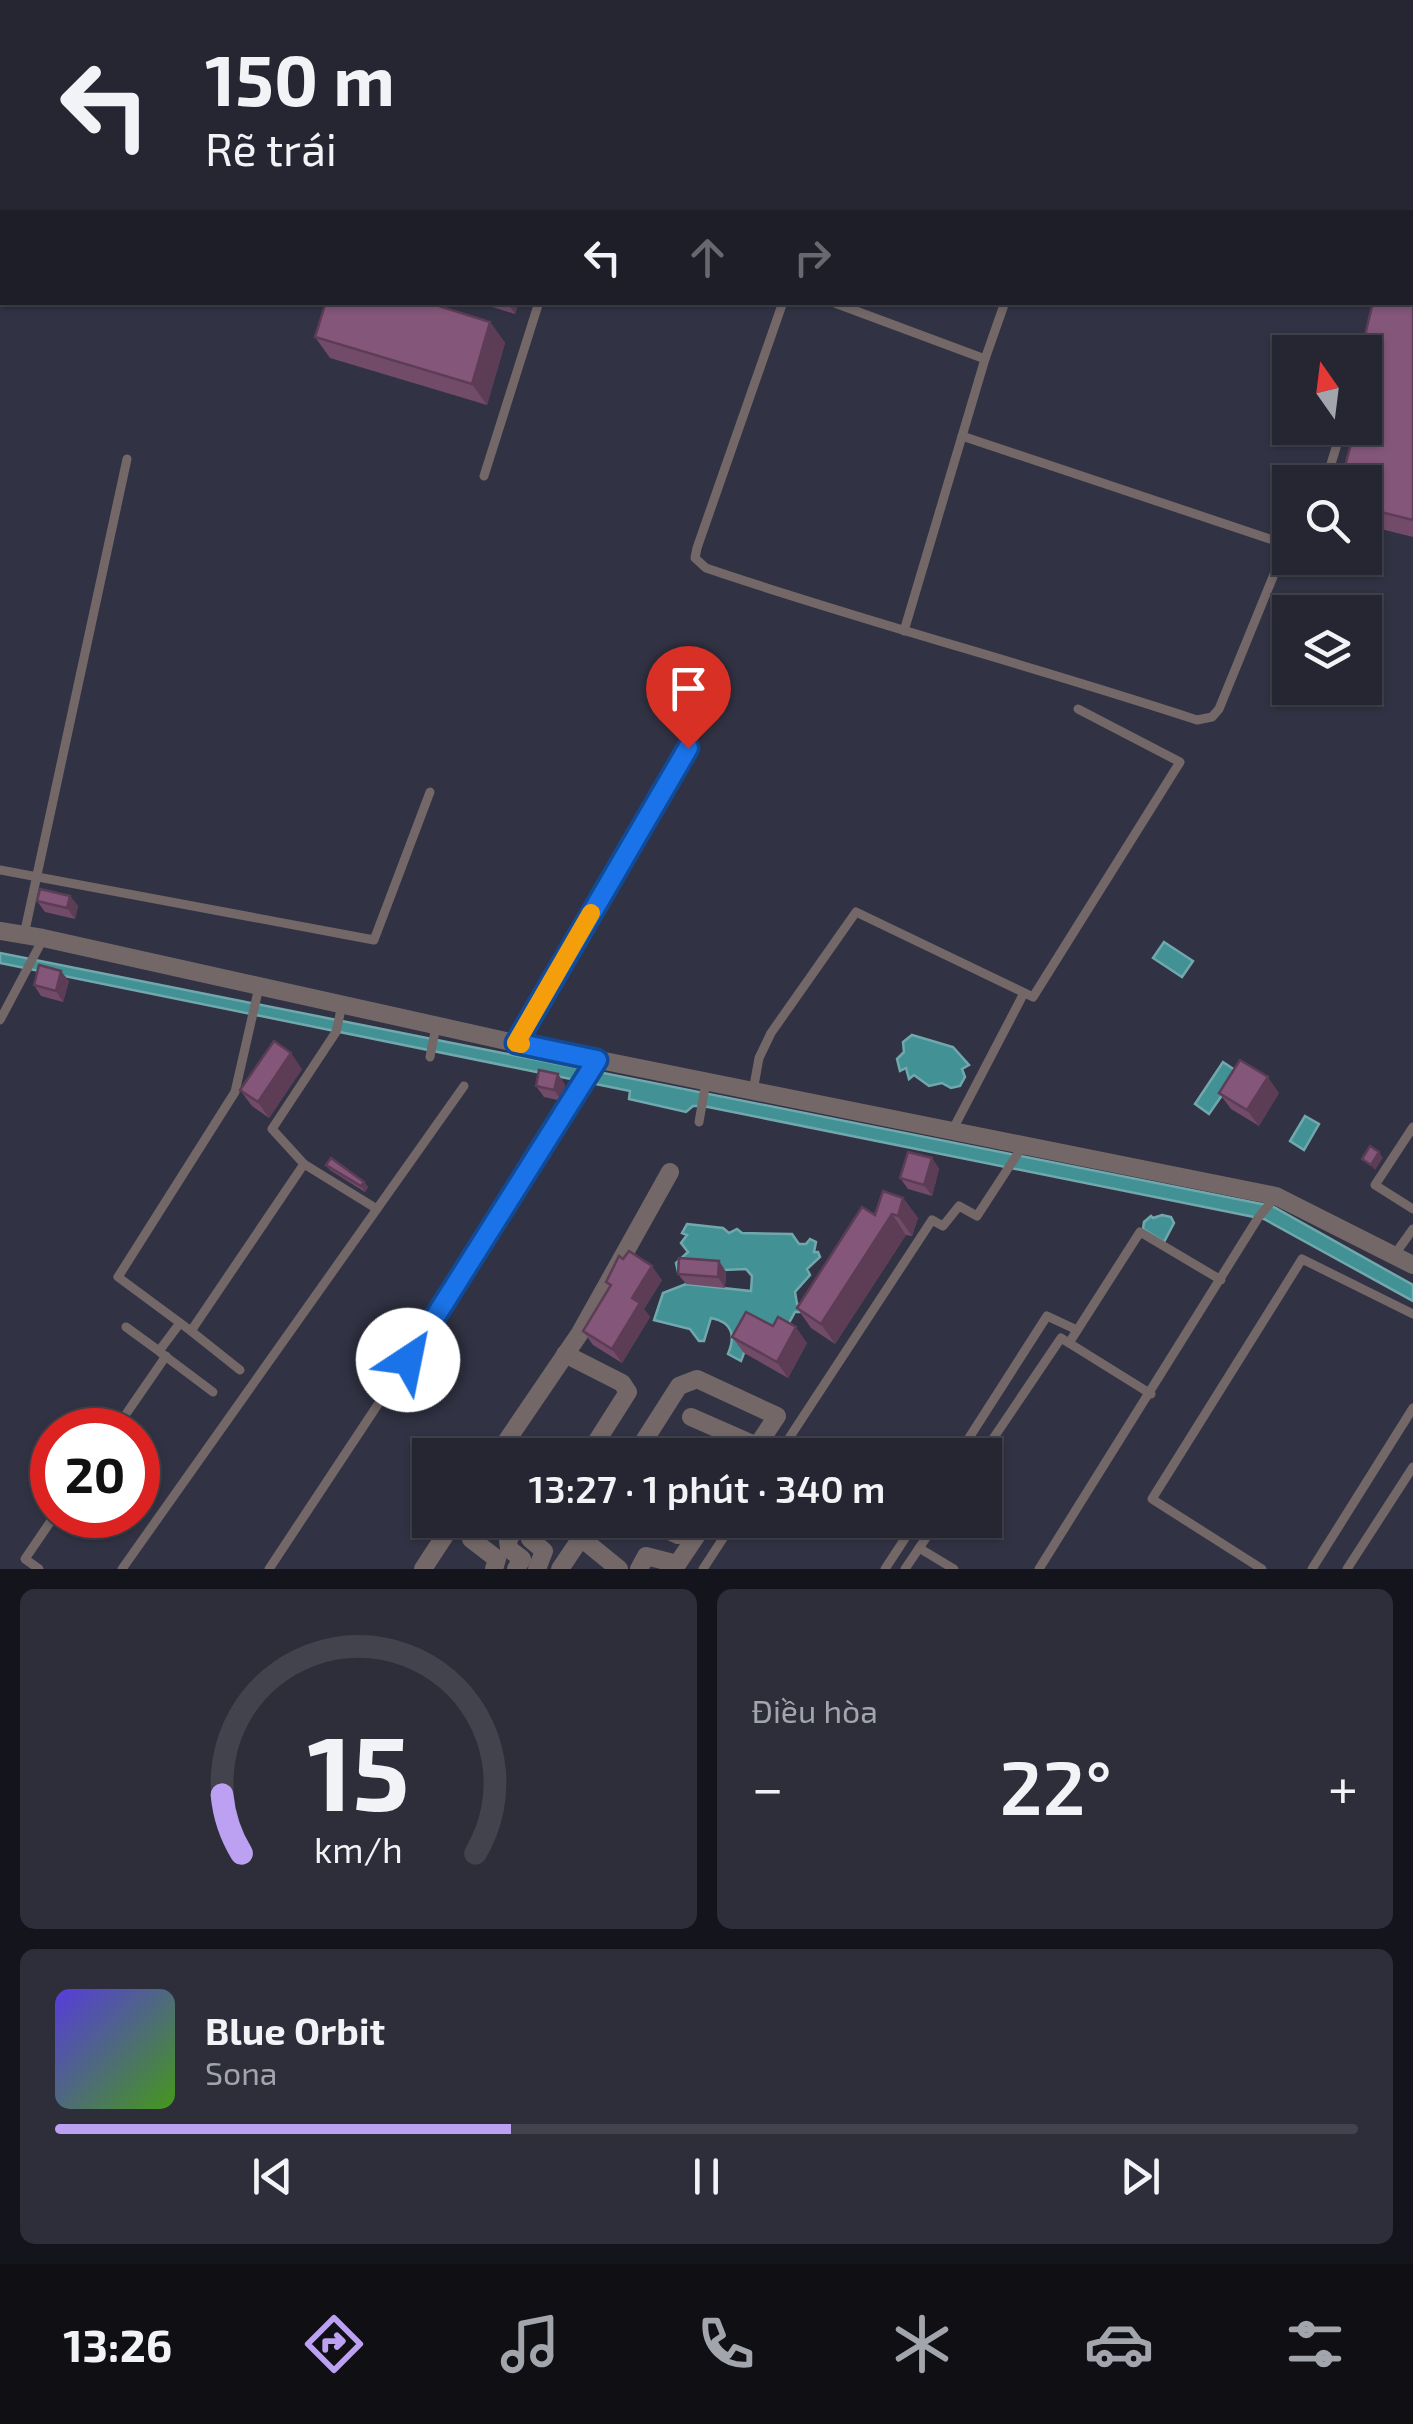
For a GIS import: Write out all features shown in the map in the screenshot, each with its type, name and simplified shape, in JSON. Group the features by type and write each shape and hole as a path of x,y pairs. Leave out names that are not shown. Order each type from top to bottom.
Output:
{"street":[{"path":"0,931 34,936 340,1013 516,1043 593,1065 952,1131 1019,1150 1272,1201 1413,1265"},
{"path":"508,1438 620,1264 670,1172"},
{"path":"564,1354 622,1383 628,1392 599,1438"},
{"path":"647,1438 680,1386 697,1379 777,1416 762,1438"},
{"path":"691,1417 731,1438"},
{"path":"423,1569 443,1538"},
{"path":"471,1538 497,1559 494,1569"},
{"path":"509,1538 509,1549 522,1558 516,1569"},
{"path":"531,1538 544,1552 537,1569"},
{"path":"560,1569 581,1538 619,1569"},
{"path":"639,1569 646,1556 678,1563 695,1538"}],"lane":[{"path":"484,476 538,305"},
{"path":"781,305 694,558 706,568 1197,720 1216,713 1224,699 1274,575"},
{"path":"840,305 985,359"},
{"path":"904,631 1004,305"},
{"path":"962,436 1272,534"},
{"path":"0,1020 29,964 36,877 128,459"},
{"path":"753,1092 759,1058 771,1034 856,912 1033,997 1180,762 1078,709"},
{"path":"516,1043 708,714"},
{"path":"0,870 374,940 430,792"},
{"path":"952,1131 1024,993"},
{"path":"240,1370 118,1277 235,1092 257,995"},
{"path":"340,1013 336,1032 272,1129 304,1164 377,1208"},
{"path":"431,1054 434,1032"},
{"path":"269,1569 447,1300 593,1065"},
{"path":"122,1569 464,1086"},
{"path":"699,1122 706,1088"},
{"path":"1413,1127 1375,1185 1413,1209"},
{"path":"789,1438 932,1220 943,1226 958,1206 977,1216 1019,1150"},
{"path":"191,1331 304,1164"},
{"path":"1039,1569 1272,1201"},
{"path":"1395,1254 1413,1229"},
{"path":"1068,1342 1140,1232 1221,1280"},
{"path":"1262,1569 1152,1499 1302,1258 1413,1314"},
{"path":"969,1438 1047,1316 1077,1330"},
{"path":"129,1408 180,1323"},
{"path":"126,1327 212,1392"},
{"path":"993,1438 1061,1338 1151,1394"},
{"path":"1312,1569 1413,1408"},
{"path":"1347,1569 1413,1467"},
{"path":"39,1538 25,1559 40,1569"},
{"path":"702,1569 723,1538"},
{"path":"886,1569 906,1538"},
{"path":"906,1569 926,1538"},
{"path":"919,1548 954,1569"}],"shaded area":[{"path":"1164,942 1193,961 1182,977 1153,958"},
{"path":"0,953 1272,1206 1413,1285 1413,1301 1264,1219 703,1106 693,1106 686,1112 629,1099 630,1091 0,963"},
{"path":"912,1035 953,1047 969,1065 962,1069 965,1077 960,1086 929,1086 914,1075 909,1079 906,1068 900,1071 897,1059 904,1052 903,1042"},
{"path":"1223,1062 1238,1072 1209,1114 1195,1104"},
{"path":"1305,1116 1319,1124 1304,1150 1290,1141"},
{"path":"1151,1216 1171,1217 1174,1223 1164,1242 1143,1229"},
{"path":"687,1224 723,1228 729,1233 737,1229 742,1233 792,1234 799,1244 810,1239 816,1242 814,1252 820,1257 807,1269 810,1275 795,1292 797,1304 803,1305 802,1312 795,1312 789,1323 798,1334 744,1353 741,1361 728,1354 730,1330 718,1320 711,1318 704,1341 699,1341 690,1329 654,1320 663,1293 686,1284 751,1291 752,1276 746,1269 678,1272 676,1263 688,1252 681,1243 687,1235 682,1233"}],"building":[{"path":"325,305 436,305 490,322 472,384 315,337"},
{"path":"1372,305 1413,305 1413,520 1382,512 1382,465 1345,465 1351,445 1382,445 1382,335 1365,335"},
{"path":"40,889 70,896 67,908 37,901"},
{"path":"39,965 61,971 56,991 34,985"},
{"path":"274,1041 291,1053 258,1102 240,1090"},
{"path":"1240,1060 1268,1077 1247,1110 1219,1093"},
{"path":"539,1070 558,1074 554,1090 536,1086"},
{"path":"1370,1146 1379,1152 1371,1165 1362,1159"},
{"path":"908,1152 932,1158 924,1185 900,1178"},
{"path":"331,1158 364,1182 361,1186 326,1165"},
{"path":"883,1191 903,1198 898,1216 892,1214 821,1324 797,1308 862,1207 875,1215"},
{"path":"629,1251 652,1266 632,1298 640,1303 612,1349 583,1331 611,1285 606,1282 619,1256 623,1259"},
{"path":"679,1258 719,1261 718,1277 678,1274"},
{"path":"746,1312 773,1326 778,1317 796,1327 777,1362 732,1337"}],"slow traffic":[{"path":"521,1044 516,1043 591,913"}],"route":[{"path":"408,1360 597,1060 516,1043 688,748"}]}
